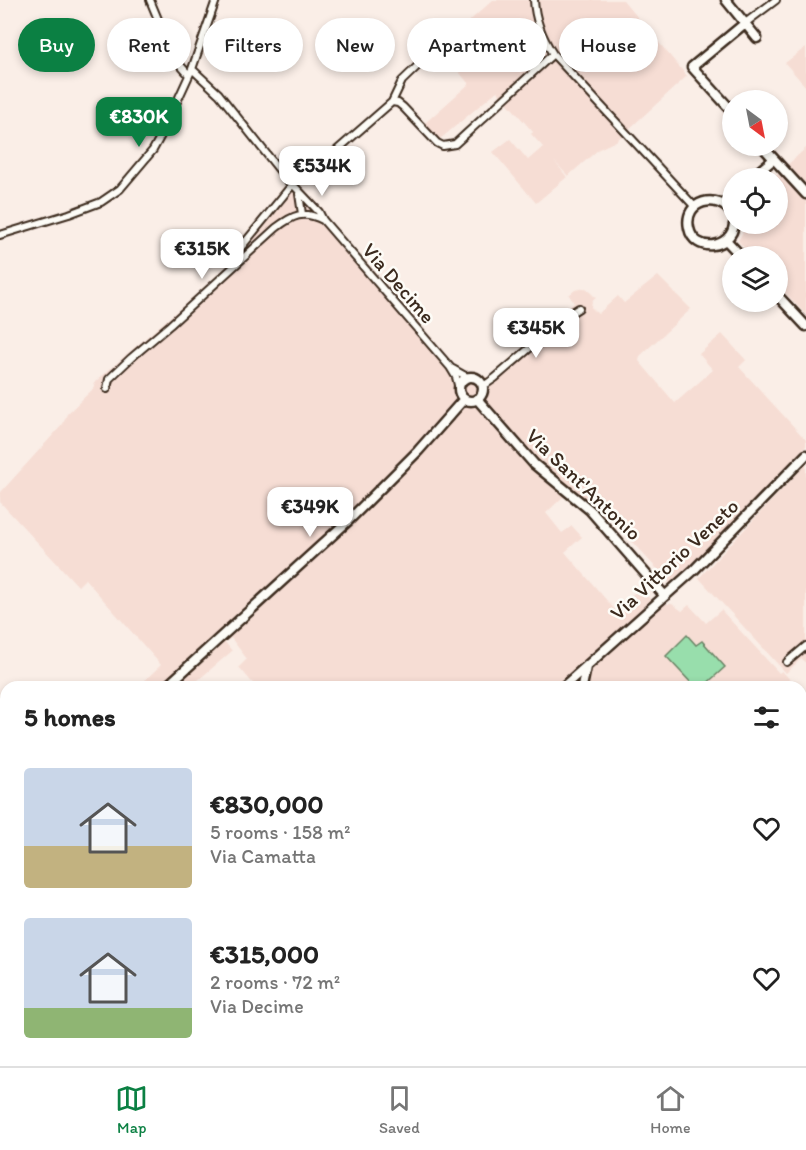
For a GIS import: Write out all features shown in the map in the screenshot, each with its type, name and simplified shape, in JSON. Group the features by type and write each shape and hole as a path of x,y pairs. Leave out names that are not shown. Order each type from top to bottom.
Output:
{"street":[{"name":"Via Decime","path":"150,0 157,18"},
{"path":"0,235 101,202 120,189 153,150 191,72 216,0"},
{"path":"534,0 535,14 544,40 553,54 695,207"},
{"path":"726,0 757,38"},
{"path":"722,100 692,67 775,1"},
{"path":"392,102 403,107 437,142 448,147 553,54"},
{"name":"Via Decime","path":"191,72 219,94 290,183 319,212 323,220 450,367 459,389"},
{"path":"238,251 290,183 328,158 392,102 402,81 411,72"},
{"path":"771,156 806,195"},
{"path":"763,168 774,159"},
{"path":"298,191 305,214"},
{"path":"722,204 709,201 695,207 689,220 689,228 696,240 707,246 714,246 726,240 731,234"},
{"path":"305,214 309,202"},
{"name":"Via Decime","path":"305,214 323,220"},
{"path":"107,389 109,379 130,358 170,325 276,228 288,219 305,214"},
{"path":"726,240 732,246"},
{"path":"788,306 806,326"},
{"path":"482,387 579,308"},
{"name":"Via Decime","path":"450,367 469,378"},
{"path":"469,378 478,380 482,387 477,399 472,401 464,399 459,389 463,380 469,378"},
{"path":"173,681 349,520 418,451 464,399"},
{"name":"Via Sant'Antonio","path":"477,399 534,464 590,510 665,596"},
{"name":"Via Vittorio Veneto","path":"571,681 694,570 806,455"},
{"path":"787,662 806,646"},
{"path":"583,681 587,666"}],"shaded area":[{"path":"493,0 623,0 638,18 559,18 559,72 658,72 658,42 687,76 616,141 599,149 568,176 554,161 567,177 536,203 493,152 510,139 528,160 543,147 497,91 439,140 425,123 469,84 459,72 547,72 547,18 473,18"},
{"path":"806,47 806,87 785,63"},
{"path":"806,148 806,315 788,296 788,246 743,246 738,241 742,234 788,234 788,168 784,168"},
{"path":"291,182 317,208 464,373 476,373 489,378 574,303 569,295 575,290 586,288 596,298 592,301 591,307 598,314 618,296 624,303 658,276 691,309 640,356 639,361 675,403 713,370 699,354 722,334 746,360 739,367 806,440 806,446 687,573 672,585 607,515 596,524 564,496 546,513 562,533 572,526 582,537 565,552 615,610 640,588 652,601 658,596 666,604 672,604 682,611 689,605 706,623 721,610 779,673 782,671 791,681 251,681 239,667 247,659 231,638 225,642 232,651 197,681 146,681 161,665 85,579 78,586 0,502 0,493 63,424 67,414 93,389 95,382 229,266 226,261 285,185"},
{"path":"806,464 806,663 801,659 786,673 699,578"}],"green space":[{"path":"687,635 696,645 702,641 725,667 710,681 689,681 666,656"}]}
